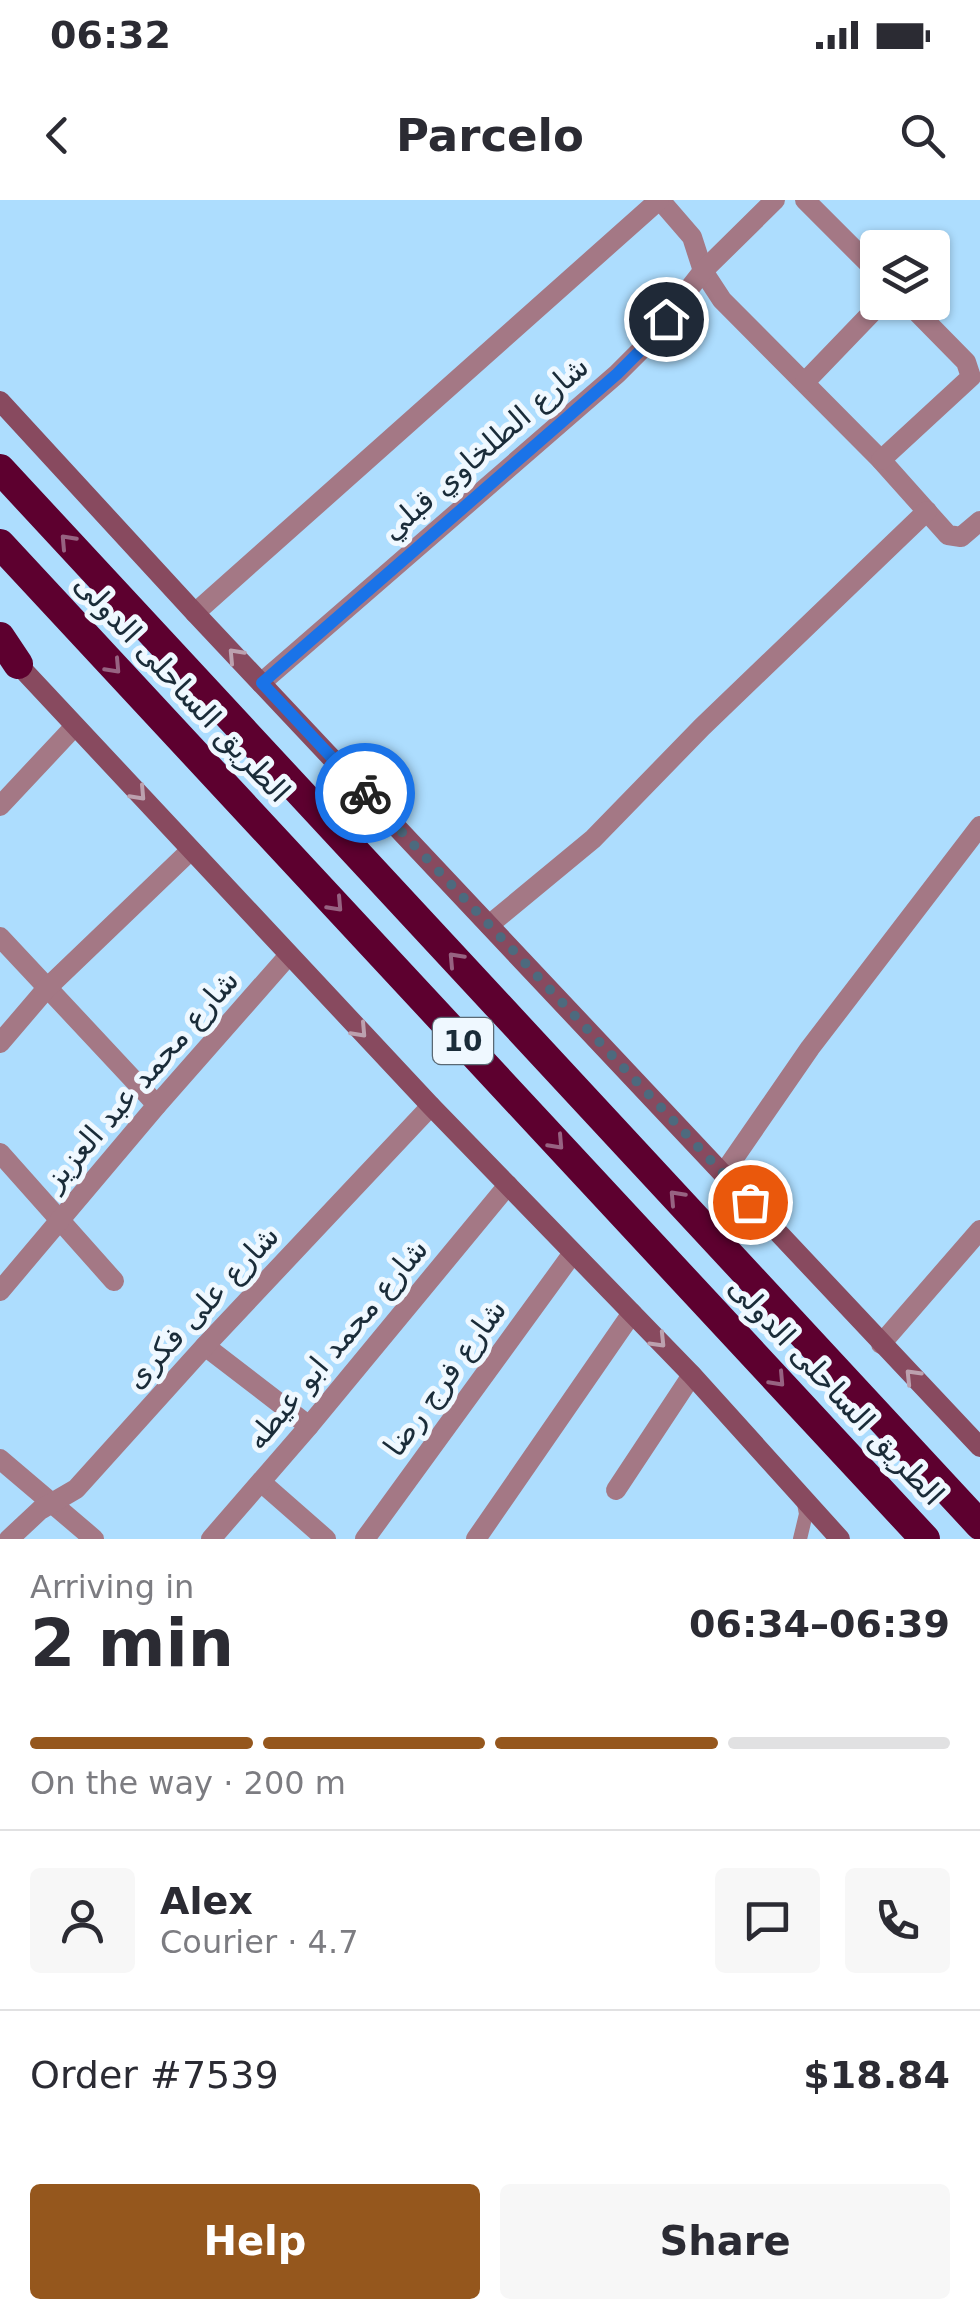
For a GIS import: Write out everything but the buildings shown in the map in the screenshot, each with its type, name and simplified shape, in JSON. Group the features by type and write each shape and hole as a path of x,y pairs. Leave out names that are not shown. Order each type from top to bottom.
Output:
{"highway":[{"name":"الطريق الساحلى الدولى","path":"0,469 980,1526"},
{"name":"الطريق الساحلى الدولى","path":"0,544 925,1539"},
{"path":"0,637 9,655"}],"street":[{"path":"195,613 660,200 692,237 703,272 722,300 927,511 954,538 967,534 980,522"},
{"name":"شارع الطلخاوي قبلي","path":"262,683 617,374 703,272 774,200"},
{"path":"806,200 860,254"},
{"path":"804,382 864,320"},
{"path":"881,460 971,376 966,362 925,320"},
{"path":"0,400 195,613 980,1446"},
{"path":"489,926 593,839 702,727 927,511"},
{"path":"9,655 430,1106 692,1375 840,1539"},
{"path":"0,806 75,726"},
{"path":"723,1174 810,1048 980,826"},
{"path":"0,1043 47,988 192,850"},
{"path":"0,937 157,1105"},
{"name":"شارع محمد عبد العزيز","path":"0,1291 157,1105 290,956"},
{"name":"شارع على فكرى","path":"9,1539 52,1503 76,1489 430,1106"},
{"path":"0,1152 114,1281"},
{"name":"شارع محمد ابو عيطه","path":"210,1539 508,1186"},
{"path":"881,1344 980,1230"},
{"name":"شارع فرج رضا","path":"365,1539 573,1253"},
{"path":"476,1539 632,1313"},
{"path":"205,1346 309,1426"},
{"path":"616,1490 692,1375"},
{"path":"0,1459 94,1539"},
{"path":"261,1482 326,1539"}],"lane":[{"path":"800,1539 806,1514 802,1497"}],"way so far":[{"path":"365,793 750,1202"}],"route":[{"path":"365,793 262,683 617,374 666,319"}]}
